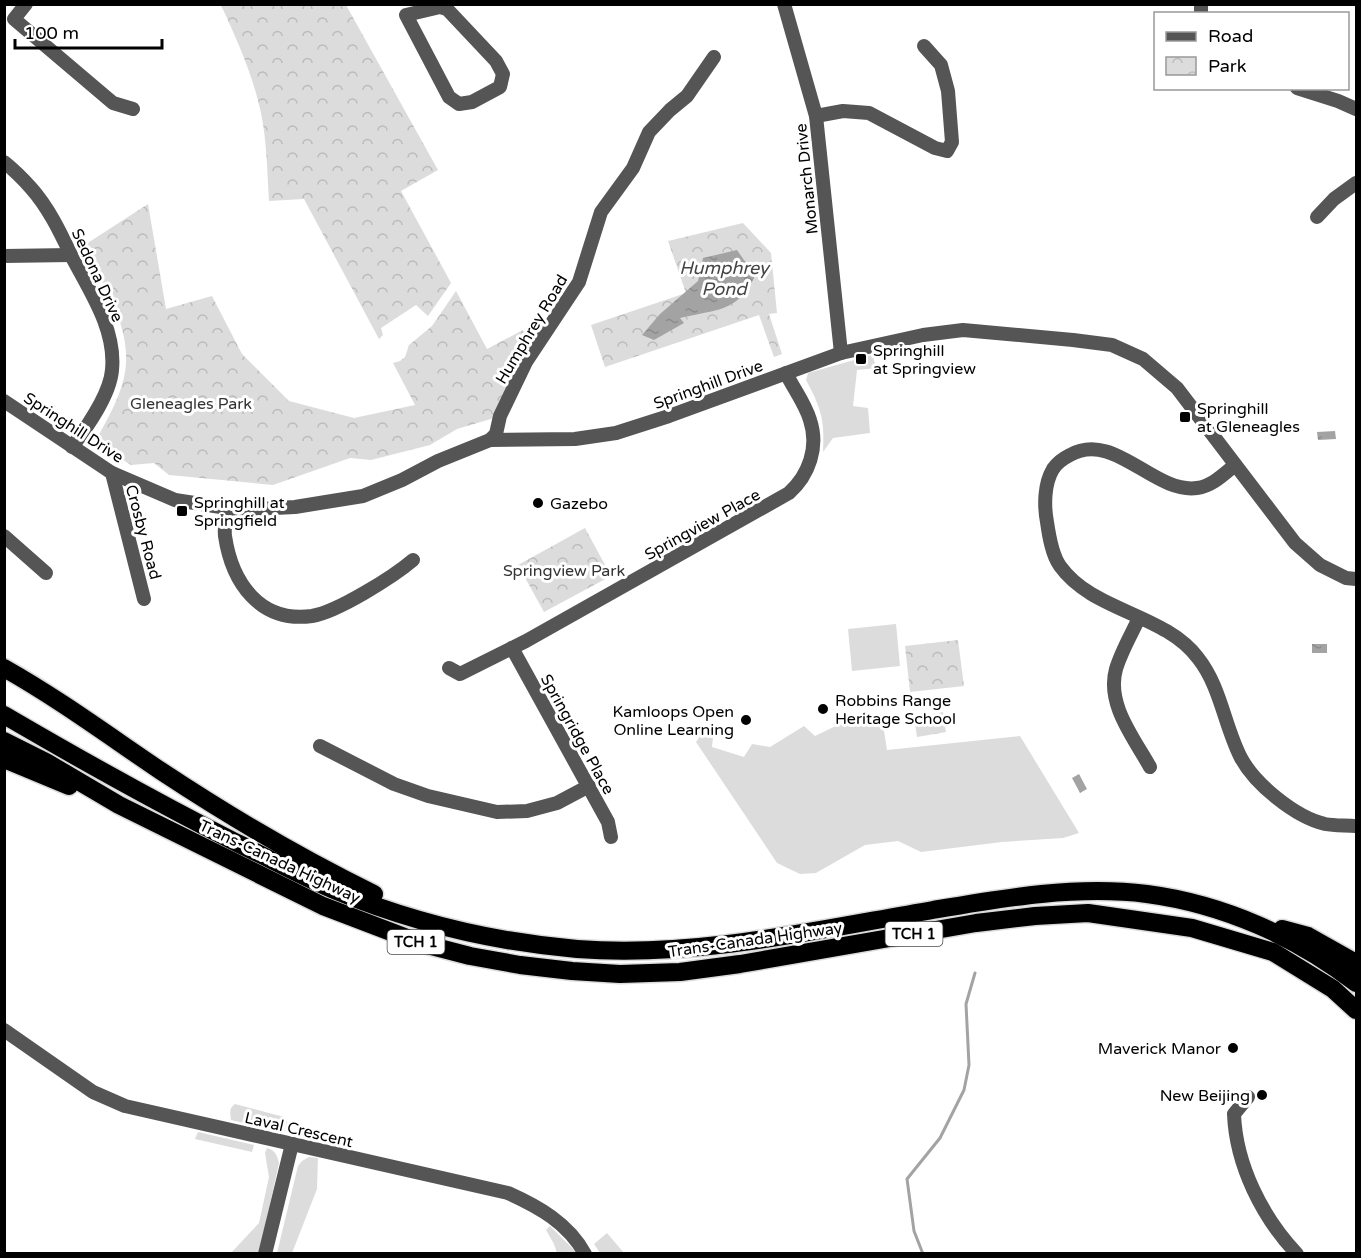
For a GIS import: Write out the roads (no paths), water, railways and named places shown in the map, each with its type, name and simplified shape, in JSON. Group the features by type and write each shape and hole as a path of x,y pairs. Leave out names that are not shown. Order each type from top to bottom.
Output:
{"highway":[{"path":"4,668 47,692 161,771 245,825 335,875 429,922"},
{"name":"Trans-Canada Highway","path":"4,715 88,765 331,889 380,908 429,922 523,943 626,951 739,943 975,903 1094,891 1148,894 1240,917 1295,944 1356,983"},
{"name":"Trans-Canada Highway","path":"4,741 46,762 119,805 322,906 420,943 470,956 520,965 620,974 680,972 740,964 976,923 1088,913 1192,928 1273,952 1333,989 1356,1010"},
{"path":"4,759 119,805"},
{"path":"1240,917 1308,936 1356,963"},
{"path":"1333,989 1356,1016"}],"street":[{"path":"26,4 14,19 113,103 133,108"},
{"name":"Monarch Drive","path":"784,4 816,116 842,353"},
{"path":"440,7 447,9 496,62 503,74 500,87 472,102 459,104 449,97 404,10 440,7"},
{"path":"816,116 843,111 869,113 935,148 947,151 952,142 948,92 941,65 924,46"},
{"name":"Humphrey Road","path":"490,440 496,434 504,407 526,362 579,282 601,212 633,168 649,132 687,96 714,57"},
{"path":"1307,90 1356,109"},
{"name":"Sedona Drive","path":"4,162 31,188 50,214 104,319 112,346 112,371 104,396 72,447"},
{"path":"1317,217 1334,199 1356,183"},
{"path":"4,256 71,255"},
{"name":"Springhill Drive","path":"4,401 111,473 175,500 227,508 295,507 363,496 490,440 575,440 616,433 842,353 923,335 963,330 1112,345 1143,359 1177,388 1295,543 1320,565 1346,578 1356,579"},
{"name":"Springview Place","path":"449,668 460,674 512,648 789,494 808,470 813,430 810,418 786,373"},
{"path":"1235,465 1206,486 1194,489 1161,479 1116,454 1095,449 1078,450 1064,458 1055,467 1047,486 1045,503 1050,536 1058,564 1079,587 1170,633 1197,656 1213,681 1241,759 1264,787 1294,811 1324,824 1356,826"},
{"name":"Crosby Road","path":"111,473 144,598"},
{"path":"227,508 225,534 232,565 244,590 268,610 292,616 314,616 333,609 396,574 413,560"},
{"path":"4,536 46,573"},
{"path":"1139,618 1116,669 1113,689 1115,703 1150,767"},
{"name":"Springridge Place","path":"512,648 608,822 611,837"},
{"path":"320,746 394,783 428,796 497,813 527,811 557,803 589,786"},
{"name":"Laval Crescent","path":"4,1030 93,1092 125,1107 508,1193 535,1205 553,1217 578,1241 585,1254"},
{"path":"1248,1097 1234,1114 1234,1132 1242,1162 1255,1193 1285,1240 1297,1254"},
{"path":"265,1254 292,1144"}],"water":[{"name":"Humphrey Pond","path":"737,250 755,276 741,297 725,308 680,318 684,323 654,340 642,335 660,314 698,281 703,258"},
{"path":"1335,431 1336,439 1318,440 1317,432"},
{"path":"1312,644 1327,644 1327,653 1312,653"},
{"path":"1079,774 1087,789 1080,793 1072,778"}],"waterway":[{"path":"923,1254 914,1231 907,1179 940,1138 964,1090 969,1065 966,1004 975,973"}],"place":[{"name":"Springhill at Springview","path":"861,359"},
{"name":"Springhill at Gleneagles","path":"1185,417"},
{"name":"Gazebo","path":"538,503"},
{"name":"Springhill at Springfield","path":"182,511"},
{"name":"Robbins Range Heritage School","path":"823,709"},
{"name":"Kamloops Open Online Learning","path":"746,720"},
{"name":"Maverick Manor","path":"1233,1048"},
{"name":"New Beijing","path":"1262,1095"}],"park label":[{"name":"Gleneagles Park","path":"191,403"},
{"name":"Springview Park","path":"564,570"}]}
